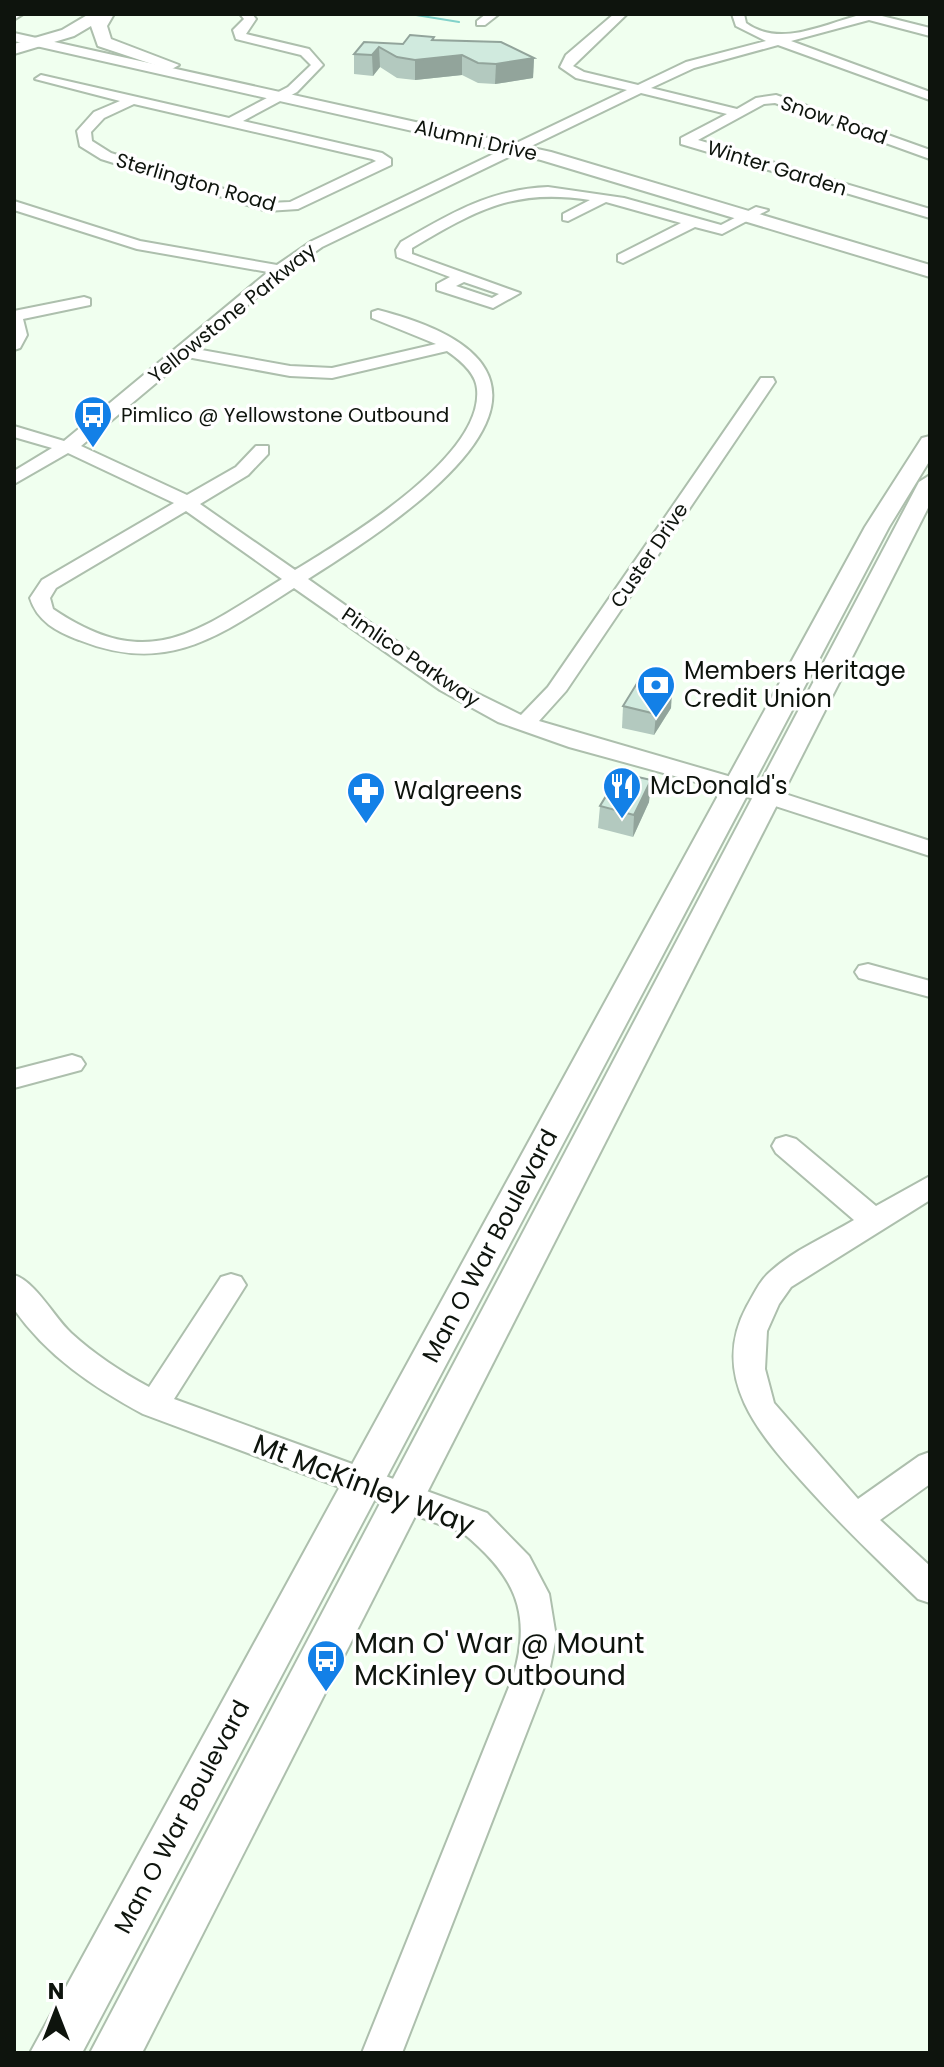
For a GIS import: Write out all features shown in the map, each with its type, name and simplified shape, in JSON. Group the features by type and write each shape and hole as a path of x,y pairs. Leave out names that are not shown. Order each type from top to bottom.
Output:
{"highway":[{"path":"14,50 51,43 100,14"},
{"path":"106,14 99,26 104,42 122,51 170,65"},
{"path":"14,50 51,43"}],"main road":[{"name":"Alumni Drive","path":"14,28 51,43 519,146 930,262"},
{"name":"Alumni Drive","path":"14,37 170,65 284,94"},
{"name":"Alumni Drive","path":"756,213 930,271"},
{"name":"Man O War Boulevard","path":"752,790 877,527 930,443"},
{"name":"Man O War Boulevard","path":"115,2053 385,1488 752,790 930,482"},
{"name":"Man O War Boulevard","path":"55,2053 385,1488"}],"street":[{"path":"232,122 284,94 312,74 316,61 296,49 240,36 239,30 250,19 246,14"},
{"path":"481,23 493,14"},
{"name":"Winter Garden","path":"621,14 570,58 566,67 580,75 738,113"},
{"path":"738,14 742,27 930,96"},
{"path":"864,15 930,32"},
{"name":"Yellowstone Parkway","path":"14,479 68,447 280,270 317,244 697,62 864,15"},
{"path":"858,69 884,61"},
{"path":"41,79 385,160 385,164 361,175"},
{"name":"Snow Road","path":"738,113 765,99 788,100 930,155"},
{"name":"Sterlington Road","path":"133,100 91,120 84,131 85,143 116,160 274,208 293,206 361,175"},
{"name":"Winter Garden","path":"738,113 686,141 930,214"},
{"path":"361,175 474,207"},
{"path":"462,277 405,257 403,250 474,207 522,192 602,199 722,230 756,213"},
{"path":"568,217 602,199"},
{"path":"14,205 137,245 280,270"},
{"path":"623,258 693,222"},
{"path":"444,223 469,228"},
{"path":"14,345 19,335 14,316 84,302"},
{"path":"262,450 242,471 49,584 40,598 44,612 113,645 160,651 200,637 411,501 474,437 485,416 486,390 475,369 449,346 378,315"},
{"path":"183,351 290,371 332,373 449,346"},
{"name":"Custer Drive","path":"525,724 555,691 767,382"},
{"name":"Pimlico Parkway","path":"14,431 68,447 146,479 294,577 447,686 525,724 617,754 752,790 930,849"},
{"path":"868,972 930,989"},
{"path":"14,1079 72,1064"},
{"path":"786,1146 874,1221"},
{"path":"930,1186 781,1279 766,1296 754,1318 749,1343 749,1372 759,1408 784,1442 856,1519 930,1588"},
{"path":"154,1405 231,1285"},
{"name":"Mt McKinley Way","path":"14,1286 51,1336 111,1383 154,1405 475,1523 502,1547 536,1605 539,1643 484,1803 382,2053"},
{"path":"856,1519 930,1466"}],"building":[{"path":"410,35 434,37 432,40 501,42 534,58 496,64 478,63 462,55 415,60 397,57 379,47 372,55 354,54 364,42 403,44"},
{"path":"639,680 672,687 656,714 623,706"},
{"path":"620,773 651,780 634,815 600,806"}],"waterway":[{"path":"410,14 459,22"}],"place":[{"name":"Pimlico @ Yellowstone Outbound","path":"93,449"},
{"name":"Members Heritage Credit Union","path":"656,719"},
{"name":"McDonald's","path":"622,820"},
{"name":"Walgreens","path":"366,825"},
{"name":"Man O' War @ Mount McKinley Outbound","path":"326,1693"}]}
